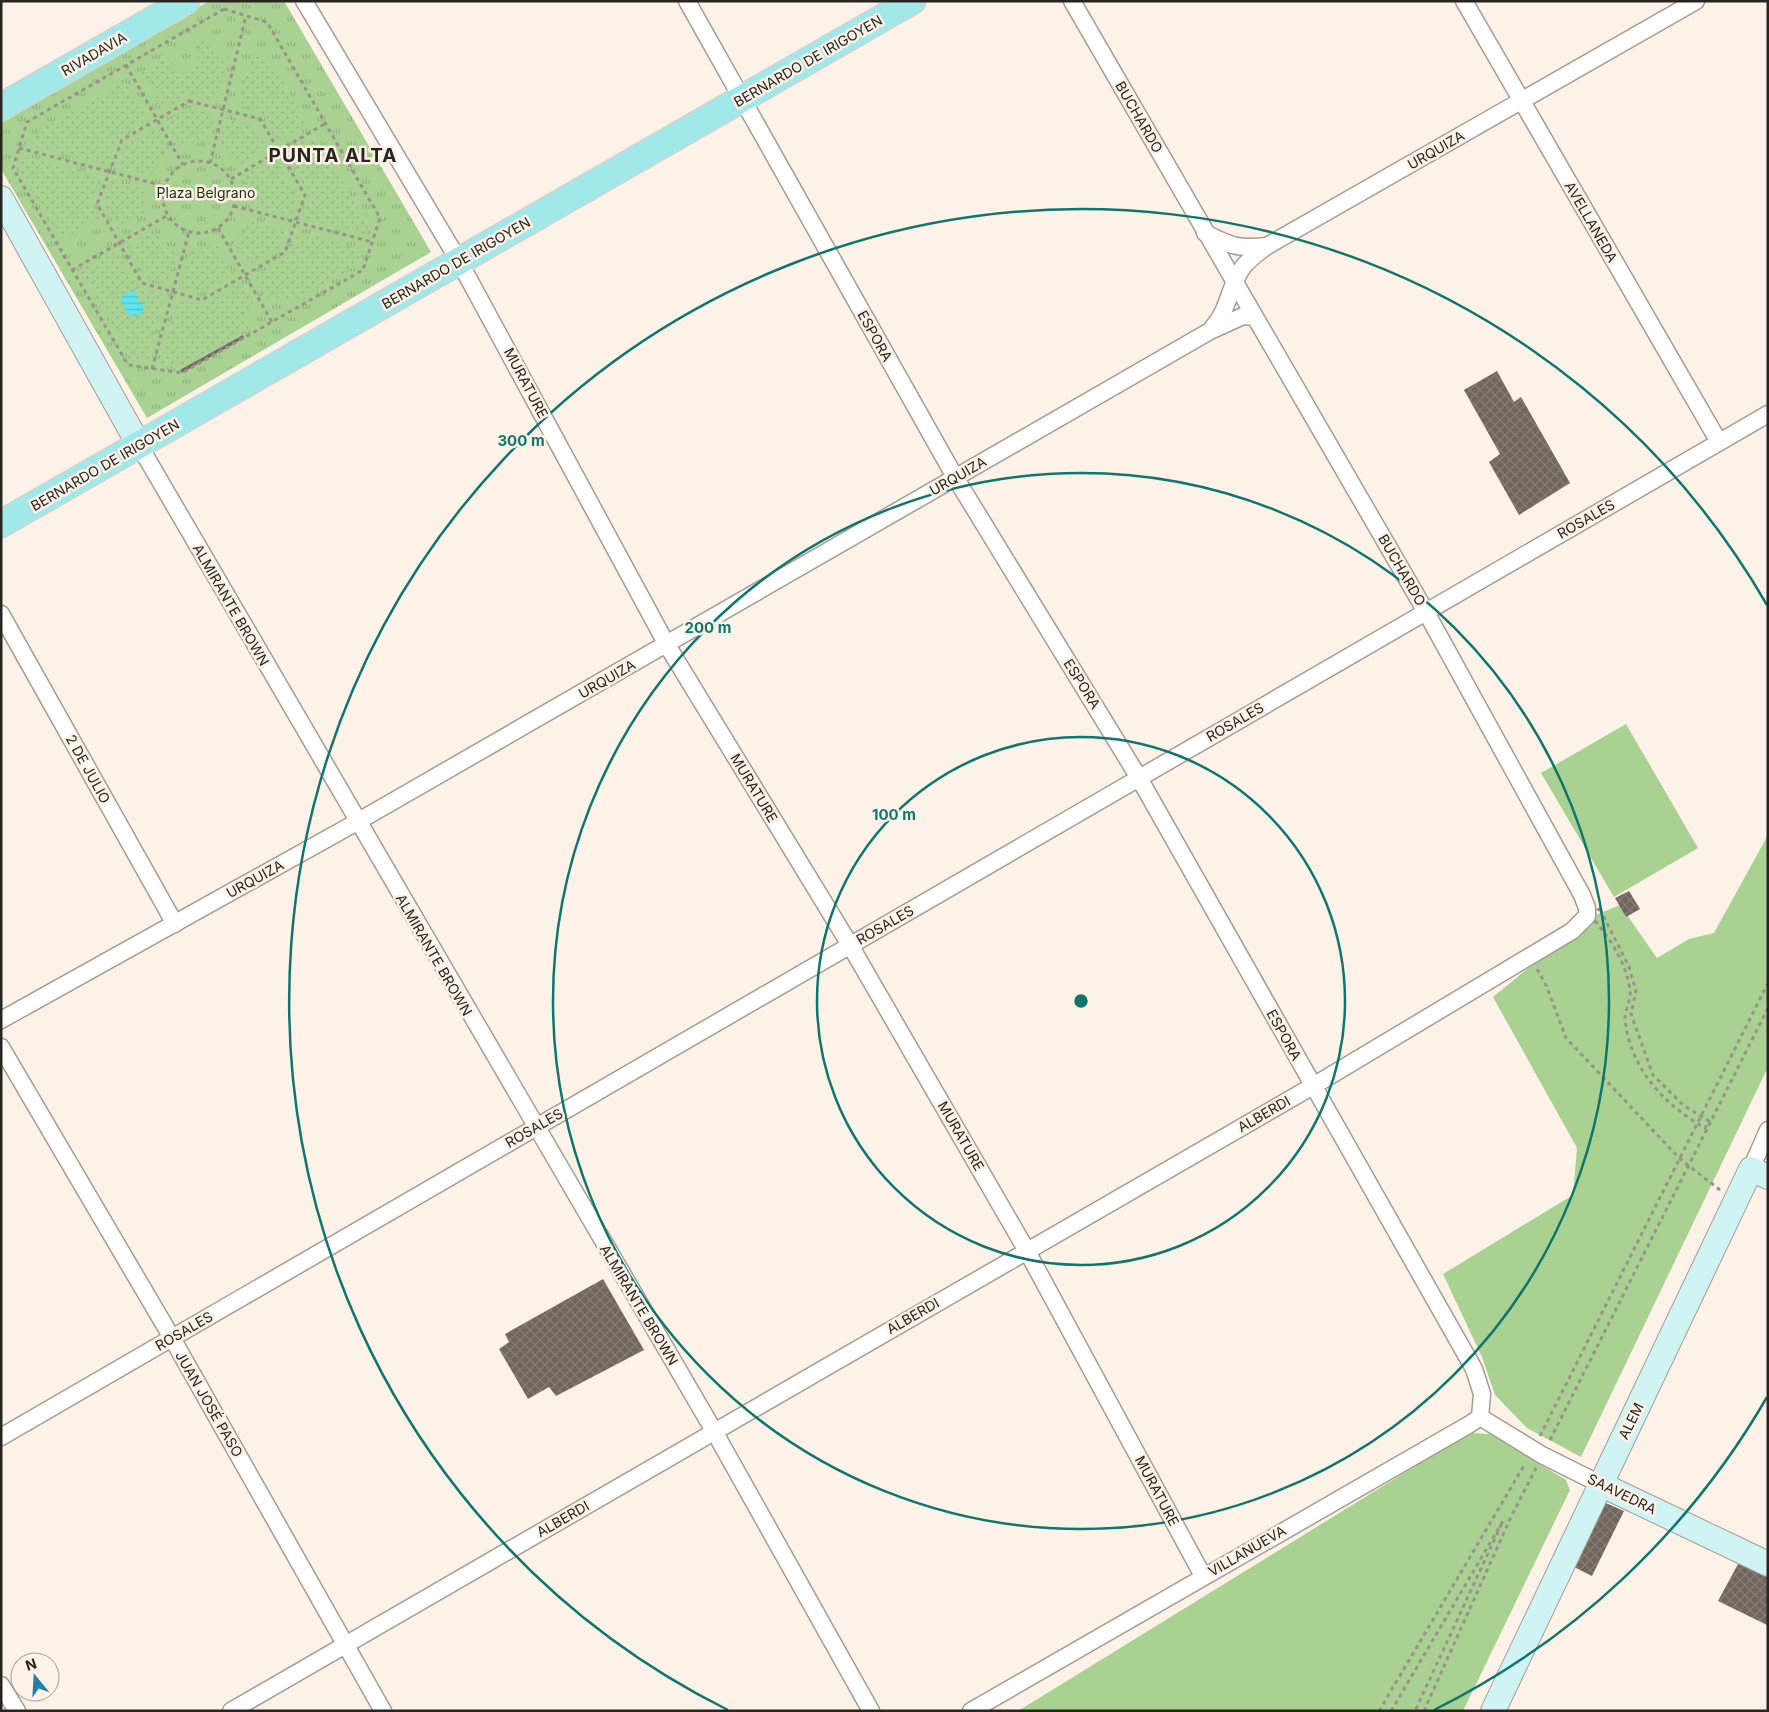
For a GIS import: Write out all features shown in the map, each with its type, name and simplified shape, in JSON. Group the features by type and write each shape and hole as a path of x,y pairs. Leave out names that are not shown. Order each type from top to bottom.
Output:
{"main road":[{"name":"RIVADAVIA","path":"1,107 186,1"},
{"name":"BERNARDO DE IRIGOYEN","path":"1,524 912,1"},
{"name":"ALMIRANTE BROWN","path":"1,198 139,445"},
{"name":"ALEM","path":"1493,1711 1736,1201 1759,1173"},
{"name":"SAAVEDRA","path":"1600,1484 1768,1564"}],"street":[{"name":"MURATURE","path":"304,1 459,261 667,645 850,945 1027,1250 1203,1576"},
{"name":"ESPORA","path":"687,1 955,477 1140,778 1312,1086 1474,1369 1482,1394 1483,1403 1480,1417"},
{"name":"BUCHARDO","path":"1072,1 1426,612 1580,890 1588,913"},
{"name":"AVELLANEDA","path":"1464,1 1718,442"},
{"name":"URQUIZA","path":"1210,330 1225,311 1234,283 1243,267 1266,246 1696,1"},
{"path":"1205,232 1232,246 1244,249 1266,246"},
{"name":"URQUIZA","path":"1,1020 357,822 667,645 1210,330 1243,316 1254,317"},
{"name":"ROSALES","path":"1,1437 1768,414"},
{"name":"ALMIRANTE BROWN","path":"139,445 535,1128 714,1431 871,1711"},
{"name":"2 DE JULIO","path":"1,614 175,924"},
{"name":"ALBERDI","path":"231,1711 1312,1086 1572,931 1584,920 1588,913"},
{"name":"JUAN JOSÉ PASO","path":"1,1047 172,1338 383,1711"},
{"name":"ALEM","path":"1759,1173 1768,1130"},
{"name":"SAAVEDRA","path":"1480,1417 1538,1452 1600,1484"},
{"name":"VILLANUEVA","path":"971,1711 1480,1417"},
{"path":"1,1685 17,1711"}],"path":[{"path":"224,9 246,16 267,22 380,218 364,270 182,373 128,365 13,168 27,122 224,9"},
{"path":"210,163 246,16"},
{"path":"126,65 183,165"},
{"path":"189,101 223,110 260,119 305,195 285,252 202,300 142,283 97,204 122,140 189,101"},
{"path":"231,179 326,123"},
{"path":"19,148 164,186"},
{"path":"202,160 210,163 223,170 231,179 235,190 234,206 226,222 218,228 205,233 189,232 181,229 168,215 162,199 164,186 170,175 183,165 202,160"},
{"path":"234,206 372,242"},
{"path":"72,270 168,215"},
{"path":"218,228 272,322"},
{"path":"152,368 189,232"},
{"path":"1600,908 1629,967 1636,991 1631,1014 1653,1075 1683,1105 1701,1116 1709,1121 1705,1128 1678,1111 1647,1079 1629,1044 1625,1016 1630,990 1626,977 1609,937 1588,913 1600,908"},
{"path":"1530,956 1546,984 1566,1038 1687,1166 1736,1201"},
{"path":"1424,1711 1538,1452 1701,1116 1768,983"},
{"path":"1379,1711 1538,1452 1768,1008"},
{"path":"1391,1711 1504,1521 1414,1711"}],"green space":[{"name":"Plaza Belgrano","path":"209,1 284,1 431,252 147,418 1,169 1,123"},
{"path":"204,38 212,51 230,57 216,102 188,95 163,109 142,72 169,57 179,75 201,63 191,45"},
{"path":"253,56 269,58 308,125 277,141 262,112 238,105"},
{"path":"125,82 148,120 118,138 107,166 32,146 38,131"},
{"path":"189,108 215,115 206,143 193,142 179,149 164,123"},
{"path":"225,118 254,127 269,148 238,166 231,152 218,146"},
{"path":"156,126 172,154 158,161 151,175 118,166 127,144"},
{"path":"314,135 368,225 367,234 301,219 310,193 286,151"},
{"path":"22,156 100,179 91,203 100,218 61,239 18,168"},
{"path":"274,158 297,196 291,218 250,206 251,190 242,176"},
{"path":"111,180 147,190 144,201 149,212 118,229 103,204"},
{"path":"249,220 287,232 278,249 246,266 231,242 245,233"},
{"path":"154,230 165,247 178,251 166,284 148,279 127,247"},
{"path":"298,231 363,250 358,265 289,304 283,295 268,304 252,278 290,256"},
{"path":"216,243 233,274 202,293 181,288 191,248 203,250"},
{"path":"116,251 139,288 164,296 148,361 132,358 80,270"},
{"path":"241,283 256,308 241,316 249,330 182,366 160,364 177,300 203,305"},
{"path":"1626,724 1698,848 1614,897 1541,773"},
{"path":"1768,835 1768,1067 1581,1457 1527,1428 1495,1395 1482,1357 1443,1274 1573,1195 1577,1148 1493,997 1591,917 1620,905 1657,958 1689,939 1714,933"},
{"path":"1469,1433 1490,1434 1566,1480 1570,1490 1463,1711 1018,1711"}],"water":[{"path":"132,290 136,291 138,301 145,302 142,313 136,316 130,315 125,310 121,297"}],"building":[{"path":"243,335 244,338 182,373 180,370"},
{"path":"1497,371 1514,402 1521,397 1570,483 1519,515 1489,462 1500,454 1464,390"},
{"path":"1629,891 1640,909 1626,917 1615,898"},
{"path":"603,1279 644,1350 556,1396 549,1387 528,1399 499,1349 509,1342 505,1334"},
{"path":"1599,1500 1624,1511 1592,1576 1568,1564"},
{"path":"1738,1564 1768,1577 1767,1625 1718,1601"}],"district":[{"name":"PUNTA ALTA","path":"333,155"}]}
